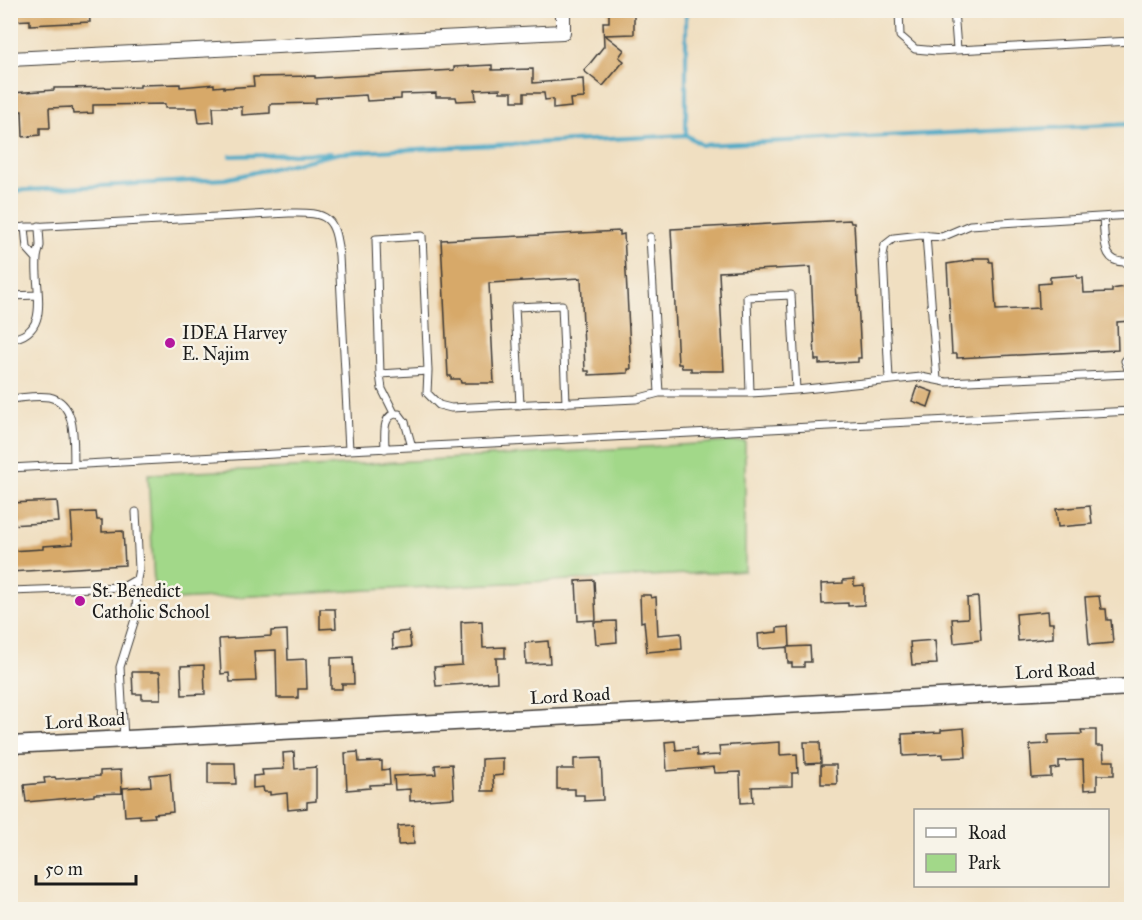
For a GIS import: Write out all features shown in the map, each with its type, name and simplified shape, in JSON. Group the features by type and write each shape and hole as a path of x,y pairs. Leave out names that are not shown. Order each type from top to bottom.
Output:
{"street":[{"path":"10,59 563,32 563,10"},
{"name":"Lord Road","path":"10,745 1131,687"}],"lane":[{"path":"918,10 899,11 900,36 915,49 957,50 1131,41"},
{"path":"954,10 957,50"},
{"path":"10,228 313,212 329,219 337,234 339,256 349,450"},
{"path":"889,379 883,255 885,245 894,238 926,235 942,237 970,225 1131,215"},
{"path":"1103,217 1106,251 1110,259 1121,263 1131,261"},
{"path":"10,339 23,337 32,330 38,318 36,258 40,246 39,226"},
{"path":"25,227 27,248 36,258"},
{"path":"926,235 937,380"},
{"path":"412,447 405,423 399,414 394,413 382,389 376,239 422,236 427,393 439,405 451,408 636,399 659,393 750,393 796,390 921,377 946,382 1131,376 1125,361 1131,353"},
{"path":"651,237 659,393"},
{"path":"10,297 38,295"},
{"path":"750,393 747,297 791,295 796,390"},
{"path":"520,405 515,307 562,305 566,403"},
{"path":"380,374 428,371"},
{"path":"10,399 47,397 63,404 71,418 74,464"},
{"path":"10,468 1131,411"},
{"path":"385,449 386,422 394,413"},
{"path":"124,739 120,667 136,616 139,569 136,512"},
{"path":"10,591 123,587 137,579"}],"green space":[{"path":"745,441 745,571 155,601 148,474 313,467"}],"building":[{"path":"10,10 89,10 90,22 30,25 30,20 10,21"},
{"path":"609,10 634,10 634,34 605,35 624,50 619,57 624,61 603,86 584,71 604,46 603,22 609,22"},
{"path":"492,65 492,70 533,69 533,83 583,79 584,98 570,99 571,107 553,109 553,99 545,100 544,93 524,93 524,101 512,101 512,92 500,92 500,89 475,90 476,100 457,101 456,97 436,97 436,93 401,94 401,99 367,101 366,95 316,98 316,103 270,104 270,113 242,115 242,107 213,107 214,122 199,123 197,108 165,108 165,104 93,105 93,113 73,114 72,107 49,108 50,128 40,128 40,135 23,137 22,111 14,111 12,93 54,90 54,88 180,84 180,87 214,84 214,87 224,86 224,88 254,86 253,77 315,76 315,78 454,70 454,67"},
{"path":"850,220 854,223 861,358 858,358 858,362 819,364 819,360 815,360 811,267 719,272 724,371 691,371 691,368 682,368 681,364 678,364 671,229"},
{"path":"620,231 620,235 624,234 631,369 628,369 628,373 589,375 589,371 585,371 581,278 489,283 494,383 461,383 460,379 451,379 451,376 448,376 441,240"},
{"path":"973,258 989,258 990,262 993,262 996,310 1039,308 1038,284 1050,283 1050,277 1077,275 1077,278 1083,278 1084,293 1112,292 1112,289 1131,286 1131,321 1117,322 1118,350 957,358 957,354 952,354 947,264 974,260"},
{"path":"917,386 933,392 928,407 912,401"},
{"path":"57,501 59,522 10,525 10,503"},
{"path":"1090,506 1092,524 1058,527 1056,509"},
{"path":"96,512 97,520 102,520 102,532 123,531 125,565 10,572 10,551 73,544 71,513"},
{"path":"854,579 854,586 864,585 864,605 822,604 821,584 843,583 843,580"},
{"path":"594,580 596,620 578,621 576,581"},
{"path":"640,595 656,597 658,635 681,633 682,649 647,652 644,621 641,622"},
{"path":"1099,596 1101,609 1106,609 1107,620 1111,620 1113,643 1089,645 1085,597"},
{"path":"978,597 981,640 954,643 952,619 968,618 967,598"},
{"path":"320,609 335,609 336,628 320,629"},
{"path":"1048,611 1049,623 1053,623 1053,638 1018,641 1016,614"},
{"path":"482,621 483,648 505,647 505,658 496,658 497,682 436,686 434,667 462,665 461,622"},
{"path":"616,621 617,642 596,644 594,622"},
{"path":"789,627 790,647 759,649 758,634 777,632 777,628"},
{"path":"287,630 288,660 306,659 307,689 298,689 298,698 277,698 276,650 254,651 256,681 230,682 229,673 221,674 219,639 271,636 271,631"},
{"path":"409,631 411,647 393,649 392,633"},
{"path":"935,640 937,664 912,665 910,642"},
{"path":"548,641 550,663 526,664 525,643"},
{"path":"810,646 811,662 804,662 804,667 792,667 792,663 788,663 787,647"},
{"path":"353,657 354,684 342,684 342,689 331,689 331,658"},
{"path":"204,665 205,694 182,695 181,666"},
{"path":"132,672 160,672 161,699 142,699 142,694 133,694"},
{"path":"964,728 966,757 943,758 943,754 903,756 902,734"},
{"path":"1081,730 1096,730 1096,746 1103,746 1104,761 1114,761 1114,775 1097,775 1097,789 1084,790 1083,760 1059,761 1059,768 1051,769 1051,777 1032,778 1030,745 1048,744 1048,735 1082,734"},
{"path":"675,741 676,750 696,748 697,756 720,755 719,746 780,742 780,755 797,754 798,773 792,773 792,786 752,787 753,802 741,803 740,772 715,773 714,767 667,771 665,742"},
{"path":"804,742 820,742 821,763 805,764"},
{"path":"294,752 295,769 316,767 316,801 307,802 307,808 288,810 287,793 270,795 270,792 264,792 263,787 253,788 253,776 263,775 262,770 284,769 283,753"},
{"path":"358,752 359,762 382,761 382,770 389,769 390,784 347,790 345,753"},
{"path":"503,758 503,775 493,776 494,791 482,791 482,759"},
{"path":"601,758 603,800 584,801 584,795 575,795 575,789 557,789 557,769 574,769 574,759"},
{"path":"208,763 235,763 236,784 208,784"},
{"path":"452,764 454,798 410,801 410,789 395,790 394,776 436,774 435,765"},
{"path":"821,765 836,765 837,784 821,784"},
{"path":"121,770 122,793 26,802 24,785 45,783 44,778 100,776 100,771"},
{"path":"170,773 173,812 154,814 155,817 125,816 123,788 151,786 150,775"},
{"path":"413,825 414,844 398,845 398,826"}],"waterway":[{"path":"686,10 686,135 702,145 1132,124"},
{"path":"10,191 225,179 340,153 686,135"},
{"path":"230,156 331,153"}],"place":[{"name":"IDEA Harvey E. Najim","path":"170,343"},
{"name":"St. Benedict Catholic School","path":"80,601"}]}
